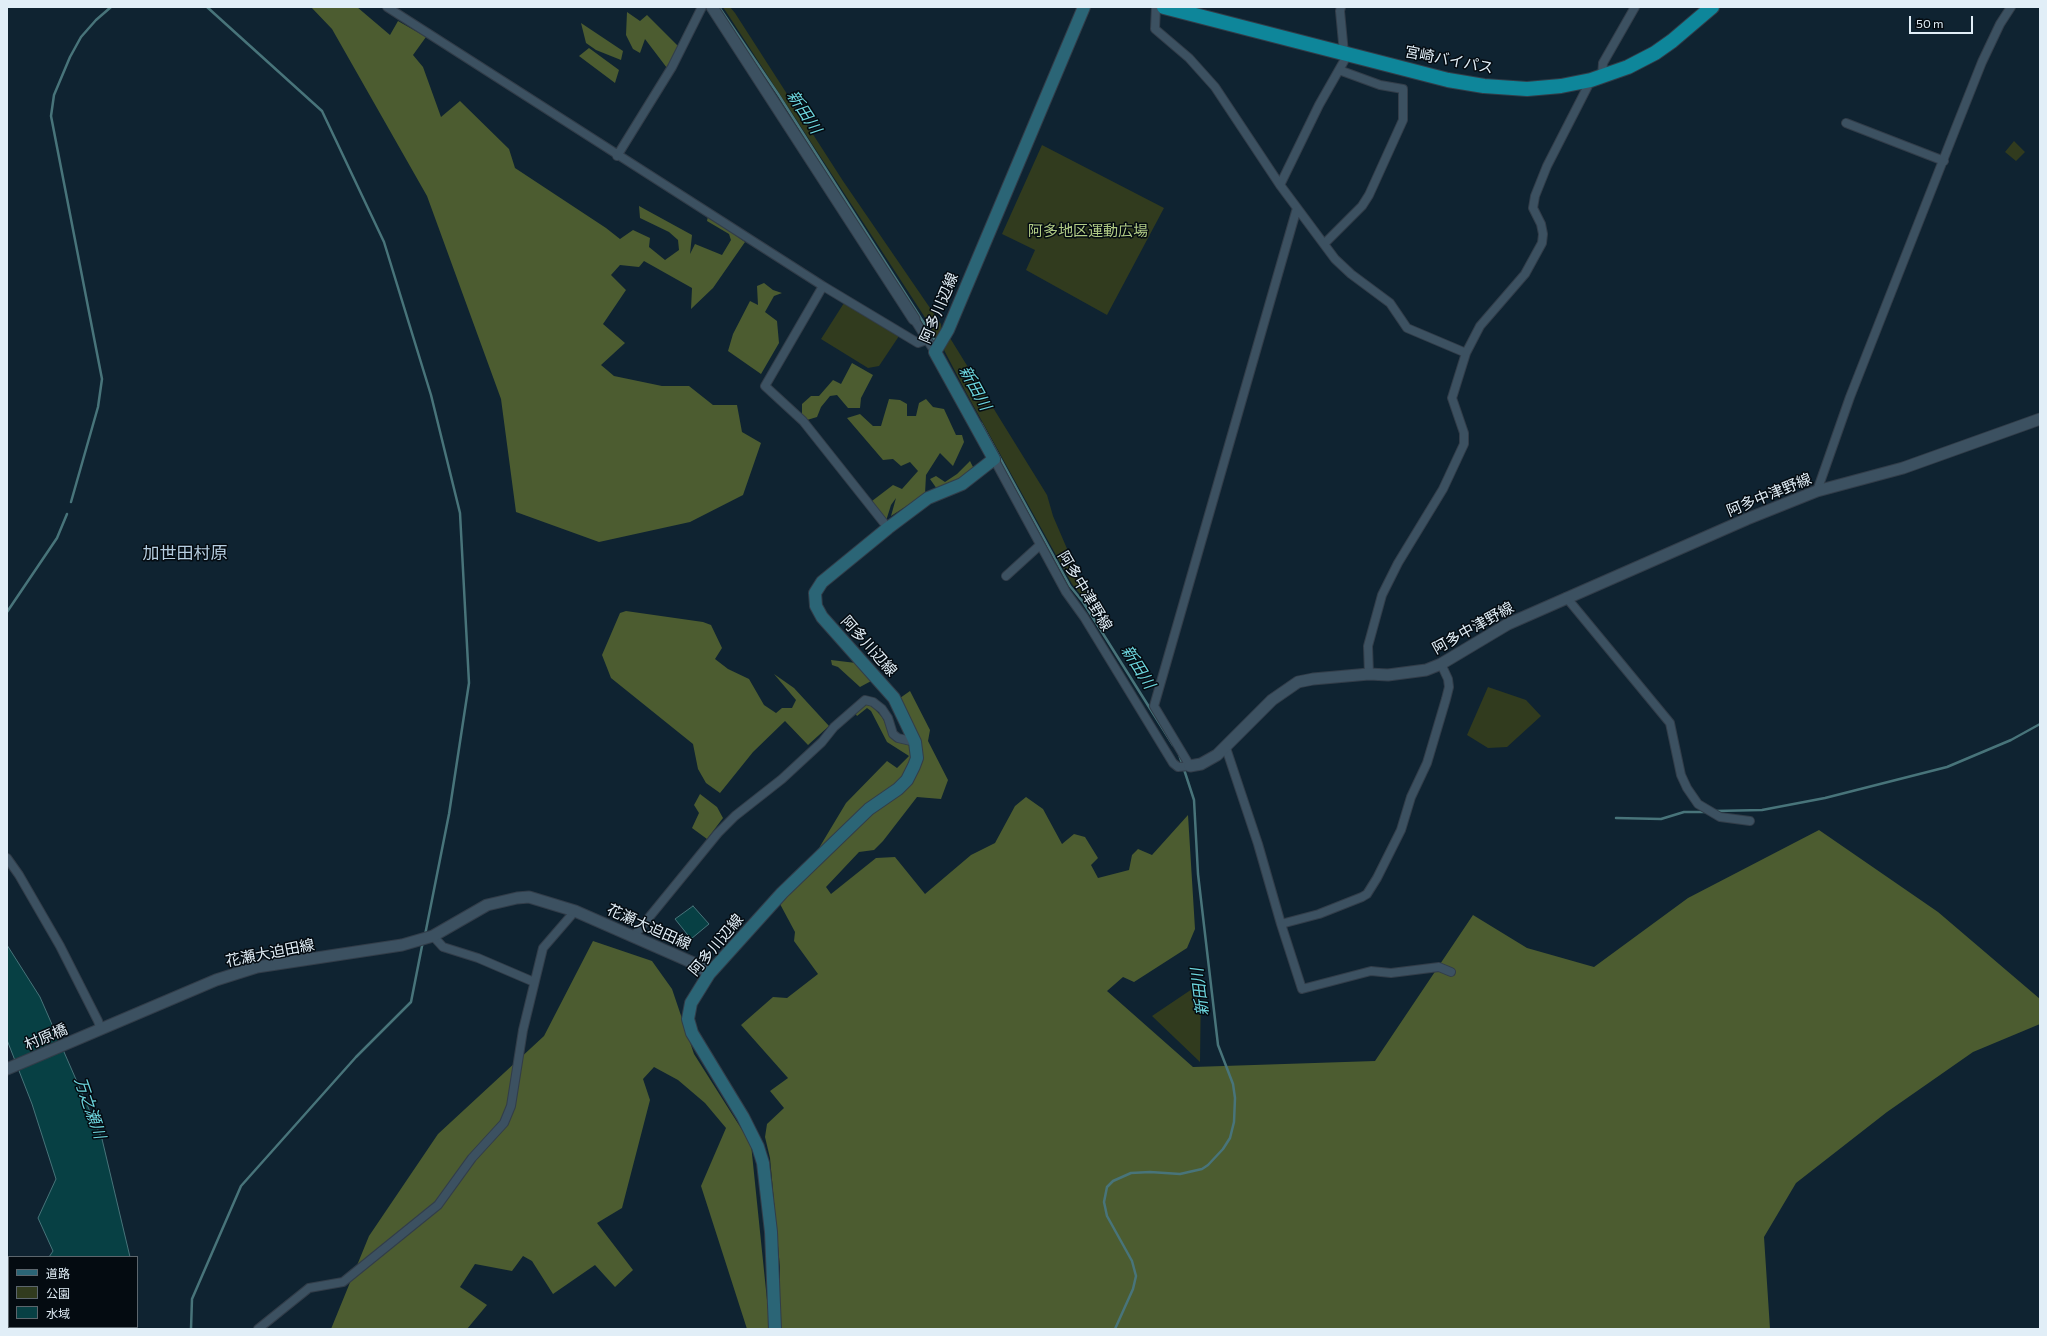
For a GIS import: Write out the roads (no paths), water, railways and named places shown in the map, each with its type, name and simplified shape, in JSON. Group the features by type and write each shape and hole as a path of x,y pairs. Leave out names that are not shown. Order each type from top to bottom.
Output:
{"highway":[{"name":"宮崎バイパス","path":"1164,7 1448,80 1484,86 1527,89 1561,86 1597,78 1628,67 1655,53 1686,31 1712,7"}],"main road":[{"name":"阿多川辺線","path":"775,1329 771,1232 763,1164 758,1147 743,1117 692,1032 688,1019 691,1003 709,974 787,888 869,809 898,789 907,780 917,758 915,742 894,698 822,617 814,600 815,593 822,582 888,528 928,498 962,484 994,459 938,349 1084,7"}],"street":[{"path":"386,7 617,156 823,286 918,343 927,340"},
{"path":"617,156 672,67 702,7"},
{"path":"712,7 927,340 938,349"},
{"path":"1156,7 1155,29 1202,72 1215,87 1280,185 1324,244 1351,274 1390,303 1407,328 1466,353"},
{"path":"1280,185 1346,54 1340,11 1341,7"},
{"path":"1369,674 1368,646 1382,595 1398,563 1443,489 1464,444 1464,433 1452,398 1466,353 1480,326 1525,274 1542,243 1543,234 1541,224 1533,208 1535,196 1547,166 1635,7"},
{"path":"1817,491 1850,398 1982,62 2000,24 2011,7"},
{"path":"1324,244 1362,206 1369,195 1402,120 1403,89 1380,85 1339,70"},
{"path":"1846,123 1944,161"},
{"path":"1186,767 1154,706 1296,208"},
{"path":"823,286 765,386 803,421 888,528"},
{"name":"阿多中津野線","path":"994,459 1066,592 1084,617 1173,763 1186,767 1201,764 1226,748 1272,700 1289,687 1313,679 1369,674 1404,674 1426,670 1441,664 1508,624 1747,519 1817,491 1903,468 2040,419"},
{"path":"1006,576 1040,545"},
{"path":"1566,598 1670,724 1678,768 1692,796 1698,804 1720,816 1729,819 1750,821"},
{"path":"1281,924 1319,914 1367,894 1377,878 1401,830 1411,797 1427,763 1440,720 1449,688 1448,679 1441,664"},
{"path":"633,937 718,833 735,816 782,779 822,742 834,727 865,700 873,702 882,709 888,718 893,734 898,738 915,742"},
{"path":"1226,748 1258,844 1281,924 1302,989 1371,971 1391,973 1439,967 1451,972"},
{"path":"7,858 20,875 60,946 98,1021 99,1031"},
{"name":"花瀬大迫田線","path":"99,1031 216,980 237,973 257,967 402,945 433,936 487,905 517,898 529,897 575,911 698,965 709,974"},
{"path":"258,1329 309,1288 343,1282 438,1205 472,1158 504,1123 511,1106 523,1030 543,948 575,911"},
{"path":"433,936 443,947 478,958 534,982"},
{"name":"村原橋","path":"7,1069 99,1031"}],"water":[{"path":"693,906 709,924 691,939 675,919"},
{"path":"7,945 40,997 102,1139 130,1256 50,1256 53,1251 38,1218 56,1179 32,1104 7,1040"},
{"path":"20,1328 126,1328 126,1329"}],"waterway":[{"path":"71,502 98,407 102,379 51,116 54,95 70,57 81,37 96,20 111,7"},
{"path":"207,7 322,111 384,242 431,395 460,513 469,683 449,814 425,935"},
{"name":"新田川","path":"719,7 778,94 936,342"},
{"name":"新田川","path":"981,423 1070,586 1083,602 1173,745"},
{"path":"7,612 57,538 67,514"},
{"path":"1715,811 1762,810 1825,798 1947,767 2011,740 2040,724"},
{"name":"新田川","path":"1115,1329 1133,1289 1136,1276 1132,1261 1107,1216 1104,1202 1107,1187 1113,1181 1131,1173 1150,1172 1180,1174 1202,1169 1208,1165 1223,1149 1230,1138 1234,1122 1235,1098 1233,1084 1218,1045 1198,874 1194,800 1179,754"},
{"path":"1616,818 1661,819 1684,812 1706,812"},
{"path":"191,1329 192,1299 241,1186 356,1057 411,1002 423,941"}],"district":[{"name":"加世田村原","path":"185,553"}],"park label":[{"name":"阿多地区運動広場","path":"1088,231"}],"water label":[{"name":"万之瀬川","path":"90,1108"}]}
